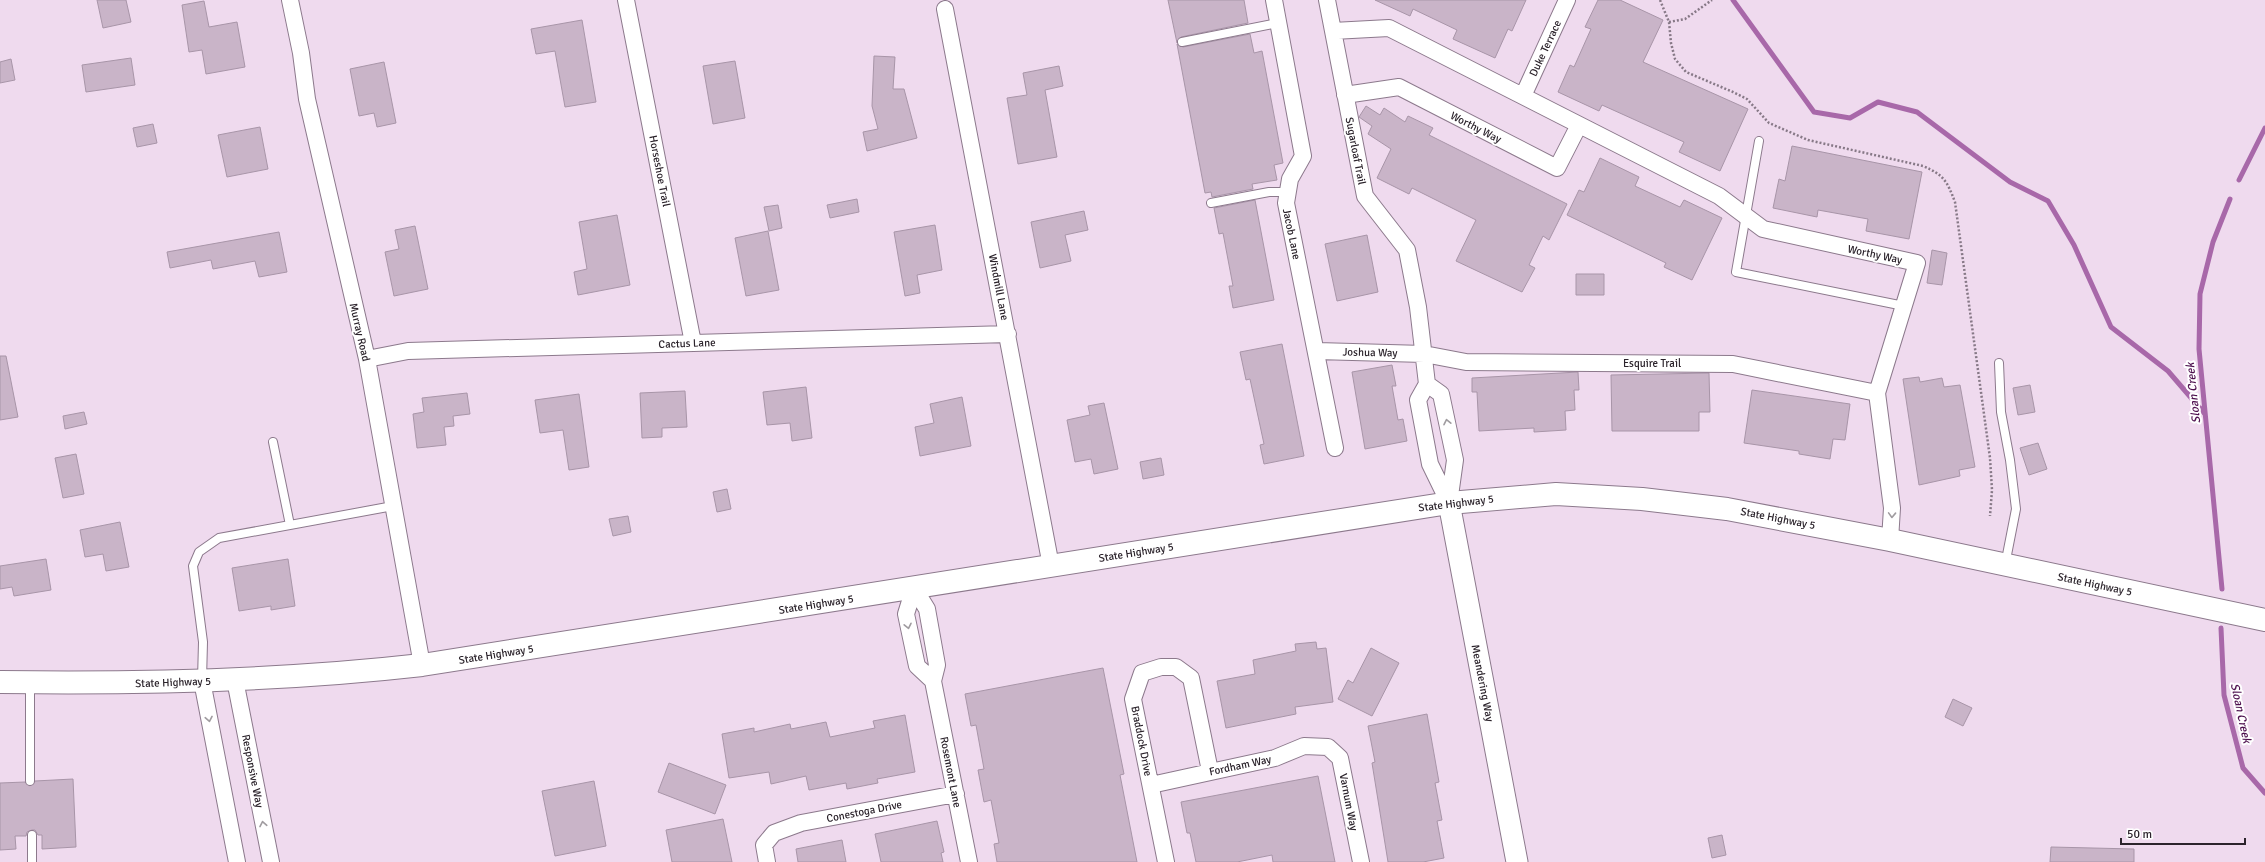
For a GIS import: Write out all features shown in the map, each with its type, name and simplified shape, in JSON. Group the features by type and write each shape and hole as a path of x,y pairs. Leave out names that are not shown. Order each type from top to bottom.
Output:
{"main road":[{"name":"State Highway 5","path":"0,682 133,684 289,678 422,665 1449,503 1556,494 1642,499 1727,509 1890,540 2005,566 2265,620"}],"street":[{"name":"Murray Road","path":"290,0 301,53 307,99 367,359 422,665"},
{"name":"Horseshoe Trail","path":"626,0 693,343"},
{"name":"Jacob Lane","path":"1274,0 1303,156 1290,179 1286,204 1317,351 1335,448"},
{"name":"Sugarloaf Trail","path":"1327,0 1365,196 1407,250 1424,354 1427,384"},
{"name":"Duke Terrace","path":"1523,96 1567,0"},
{"name":"Windmill Lane","path":"945,9 1051,566"},
{"name":"Worthy Way","path":"1333,31 1389,28 1719,196 1763,229 1917,263 1877,393 1892,508 1890,540"},
{"name":"Worthy Way","path":"1346,95 1398,87 1557,168 1579,125"},
{"name":"Cactus Lane","path":"367,359 408,351 1008,334"},
{"name":"Joshua Way","path":"1317,351 1424,354"},
{"name":"Esquire Trail","path":"1424,354 1466,362 1733,364 1877,393"},
{"path":"1427,384 1441,394 1455,460 1449,503 1430,464 1418,400 1427,384"},
{"name":"Meandering Way","path":"1449,503 1517,862"},
{"path":"914,588 906,614 907,621 917,666 933,681"},
{"name":"Rosemont Lane","path":"914,588 927,609 937,665 933,681 970,862"},
{"name":"Braddock Drive","path":"1166,862 1133,699 1142,673 1161,668 1176,667 1191,678 1210,771"},
{"name":"Responsive Way","path":"236,680 271,862"},
{"path":"202,681 237,862"},
{"name":"Fordham Way","path":"1150,785 1275,758 1304,746 1328,747"},
{"name":"Varnum Way","path":"1328,747 1340,758 1361,862"},
{"name":"Conestoga Drive","path":"767,862 764,845 774,832 801,823 956,794"}],"lane":[{"path":"1182,42 1278,23"},
{"path":"1759,141 1736,272 1904,306"},
{"path":"1212,203 1268,192 1288,192"},
{"path":"1999,362 2001,412 2010,460 2016,509 2005,566"},
{"path":"273,442 290,525"},
{"path":"202,681 203,642 193,566 198,552 219,538 393,506"},
{"path":"30,683 30,782"},
{"path":"32,836 32,862"}],"path":[{"path":"1660,0 1669,22 1671,43 1675,59 1686,72 1747,99 1769,123 1808,140 1923,166 1939,174 1948,185 1955,202 1990,458 1992,490 1990,516"},
{"path":"1669,22 1685,19 1712,0"}],"building":[{"path":"97,0 126,0 131,22 103,28"},
{"path":"1168,0 1244,0 1248,23 1181,37 1177,43"},
{"path":"1375,0 1526,0 1512,31 1508,29 1495,58 1453,39 1457,30 1413,9 1410,16"},
{"path":"1598,0 1620,0 1663,20 1643,62 1748,109 1720,171 1679,152 1684,142 1602,105 1599,111 1558,92 1570,65 1574,67 1591,29 1585,27"},
{"path":"204,1 209,27 237,22 245,67 206,74 202,50 189,52 182,5"},
{"path":"582,20 596,102 565,107 555,51 536,54 531,29"},
{"path":"1250,34 1254,53 1262,51 1283,163 1274,165 1277,180 1252,184 1253,189 1212,197 1211,192 1205,193 1177,44 1183,47"},
{"path":"874,56 895,57 893,89 904,89 917,138 867,151 863,132 878,129 872,106"},
{"path":"131,58 135,85 86,92 82,65"},
{"path":"11,59 15,80 0,83 0,62"},
{"path":"735,61 745,118 713,124 703,66"},
{"path":"384,62 396,123 377,127 374,113 359,116 350,69"},
{"path":"1059,66 1063,86 1045,90 1057,157 1018,164 1007,98 1027,95 1023,73"},
{"path":"1366,106 1380,115 1384,108 1405,122 1408,116 1433,128 1429,135 1567,204 1549,240 1543,236 1529,265 1535,268 1522,292 1456,261 1476,220 1412,188 1409,194 1377,178 1391,149 1368,134 1372,126 1359,117"},
{"path":"153,124 157,143 137,147 133,128"},
{"path":"260,127 268,169 227,177 218,135"},
{"path":"1792,146 1922,172 1909,239 1866,231 1868,219 1818,210 1817,217 1773,208 1779,179 1785,181"},
{"path":"1600,158 1639,177 1635,186 1680,207 1684,200 1722,218 1692,280 1664,267 1666,263 1567,215 1579,190 1584,192"},
{"path":"857,199 859,212 830,218 827,205"},
{"path":"1255,200 1274,300 1233,308 1229,286 1233,286 1223,233 1219,234 1214,208"},
{"path":"778,205 782,228 769,231 764,207"},
{"path":"1084,211 1088,230 1065,235 1071,261 1040,268 1031,222"},
{"path":"617,215 630,285 578,295 574,272 587,269 579,222"},
{"path":"935,225 942,270 917,275 920,293 905,296 894,232"},
{"path":"415,226 428,289 394,296 385,252 399,249 395,230"},
{"path":"768,231 779,290 746,296 735,238"},
{"path":"279,232 287,272 259,277 255,261 213,269 211,260 170,268 167,252"},
{"path":"1367,235 1378,292 1337,301 1325,244"},
{"path":"1932,250 1947,253 1942,285 1927,283"},
{"path":"1576,274 1604,274 1604,295 1576,295"},
{"path":"1282,344 1304,456 1264,464 1260,445 1264,444 1250,379 1246,380 1240,352"},
{"path":"0,356 6,356 18,417 0,420"},
{"path":"1392,365 1396,386 1392,386 1398,420 1403,419 1407,441 1365,449 1352,372"},
{"path":"1578,372 1579,390 1574,390 1575,410 1565,411 1566,430 1534,432 1534,428 1479,431 1477,392 1472,392 1472,378"},
{"path":"1709,373 1710,412 1699,412 1699,431 1612,431 1611,375"},
{"path":"1919,377 1920,382 1942,378 1944,387 1960,385 1975,467 1959,470 1960,476 1919,485 1903,379"},
{"path":"2030,385 2035,412 2018,415 2013,388"},
{"path":"806,387 812,438 792,441 790,423 767,425 763,392"},
{"path":"1752,390 1850,404 1845,440 1833,439 1830,459 1799,454 1799,451 1744,443"},
{"path":"685,391 687,427 662,428 662,437 642,438 640,393"},
{"path":"467,393 470,414 453,416 454,426 444,427 446,445 417,448 413,414 424,412 422,398"},
{"path":"579,394 589,467 569,470 563,430 540,433 535,400"},
{"path":"962,397 971,446 920,456 915,427 934,423 930,404"},
{"path":"1104,403 1118,469 1094,474 1091,459 1075,462 1067,420 1090,415 1088,406"},
{"path":"84,412 87,424 65,429 63,416"},
{"path":"2038,443 2047,469 2029,475 2020,448"},
{"path":"76,454 84,494 63,498 55,458"},
{"path":"1161,458 1164,475 1143,479 1140,462"},
{"path":"727,489 731,509 717,512 713,492"},
{"path":"628,516 631,532 613,536 609,519"},
{"path":"120,522 129,567 106,571 103,554 85,557 80,530"},
{"path":"46,559 51,590 14,596 12,587 0,589 0,566"},
{"path":"288,559 295,606 271,610 271,606 239,611 232,568"},
{"path":"1316,642 1317,649 1326,648 1333,702 1295,707 1296,714 1226,728 1217,681 1255,674 1253,660 1296,651 1295,644"},
{"path":"1371,648 1399,663 1372,716 1338,699 1348,680 1353,683"},
{"path":"1103,668 1124,774 1120,775 1137,862 997,862 994,844 999,843 991,800 984,802 978,770 984,769 976,725 971,726 965,694"},
{"path":"1953,699 1972,708 1963,726 1945,717"},
{"path":"1427,714 1439,782 1435,783 1442,820 1437,821 1444,858 1423,862 1388,862 1372,763 1375,762 1368,726"},
{"path":"905,715 915,772 877,779 878,783 847,789 846,783 809,790 806,776 771,784 769,772 729,778 722,734 754,728 754,732 790,724 791,729 826,722 830,737 875,728 873,721"},
{"path":"669,763 726,785 715,814 658,792"},
{"path":"1318,776 1335,862 1273,862 1272,855 1237,862 1196,862 1190,833 1187,833 1181,802"},
{"path":"73,779 76,847 42,849 42,835 38,835 35,830 32,830 27,832 26,836 15,836 16,849 0,850 0,783 25,782 30,786 35,781"},
{"path":"594,781 606,846 555,856 542,791"},
{"path":"723,819 732,862 672,862 666,830"},
{"path":"937,821 944,852 941,853 943,862 881,862 875,834"},
{"path":"1722,835 1726,855 1712,858 1708,838"},
{"path":"842,840 846,862 798,862 796,849"},
{"path":"2051,847 2134,849 2134,862 2050,862"}],"waterway":[{"path":"1733,0 1814,112 1850,118 1878,102 1917,112 2010,182 2048,201 2074,245 2111,327 2168,371 2205,414"},
{"name":"Sloan Creek","path":"2239,180 2265,128"},
{"name":"Sloan Creek","path":"2222,589 2199,349 2200,294 2213,242 2230,199"},
{"name":"Sloan Creek","path":"2221,628 2224,695 2243,768 2265,793"}]}
